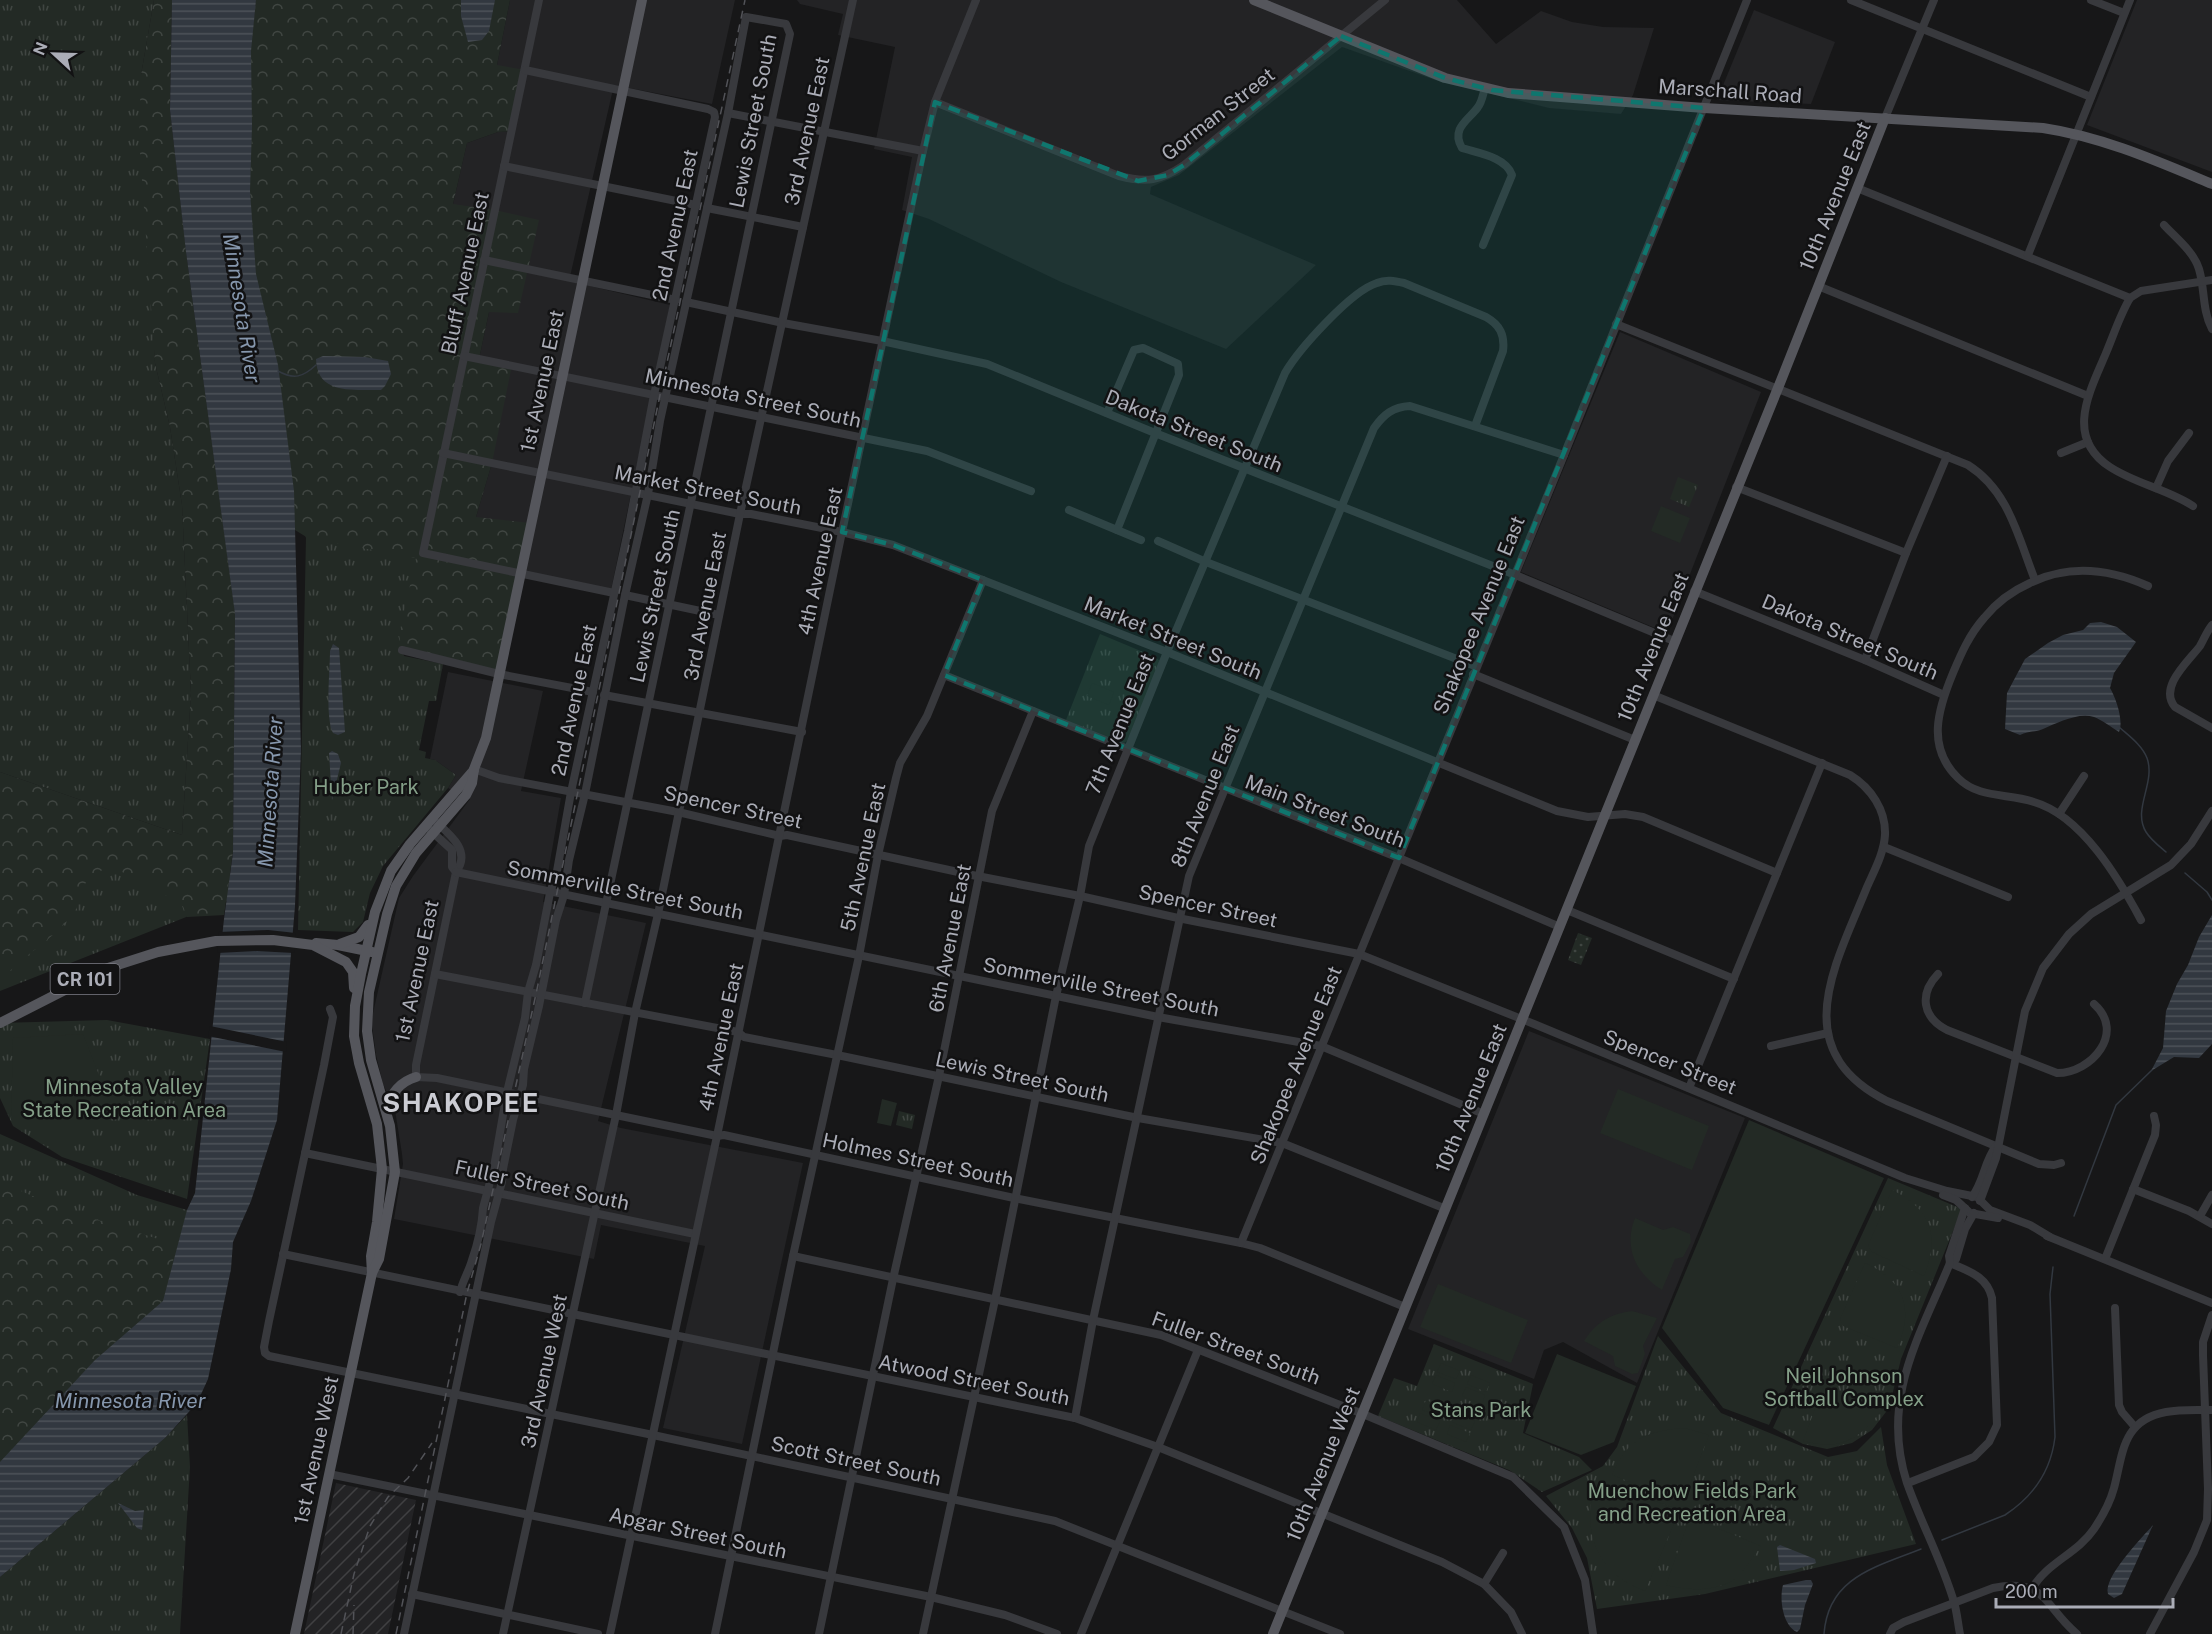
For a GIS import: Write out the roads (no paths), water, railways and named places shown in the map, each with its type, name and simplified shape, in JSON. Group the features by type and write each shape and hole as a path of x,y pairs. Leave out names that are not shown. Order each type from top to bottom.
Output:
{"main road":[{"name":"1st Avenue East","path":"372,1273 379,1259 395,1172 394,1146 370,1060 367,1031 368,1002 377,957 396,886 433,826 474,770 486,738 642,0"},
{"name":"Marschall Road","path":"1254,0 1444,78 1508,93 1704,108 2019,126 2076,133 2140,154 2212,184"},
{"name":"10th Avenue East","path":"1405,1307 1886,118"},
{"name":"1st Avenue East","path":"372,1273 371,1256 382,1169 378,1128 359,1063 354,1021 360,953 391,871 405,850 433,826"},
{"name":"CR 101","path":"316,947 338,945 355,940 364,933 375,912"},
{"name":"CR 101","path":"0,1023 84,979 132,960 181,947 216,941 279,940 377,957"},
{"path":"338,945 360,953"},
{"path":"316,947 346,962 354,977 354,1021"},
{"path":"385,1108 396,1089 407,1080 416,1077"},
{"name":"1st Avenue West","path":"295,1634 372,1273"},
{"name":"10th Avenue West","path":"1273,1634 1405,1307"}],"street":[{"name":"Bluff Avenue East","path":"520,573 423,553 539,0"},
{"name":"3rd Avenue East","path":"616,1115 635,1013 658,914 740,514 852,0"},
{"name":"4th Avenue East","path":"610,1634 760,934 923,151 935,102 976,0"},
{"name":"Gorman Street","path":"935,102 1119,176 1138,181 1153,180 1168,175 1184,165 1385,0"},
{"name":"Shakopee Avenue East","path":"1241,1243 1513,574 1564,455 1747,0"},
{"path":"1851,0 2091,97"},
{"name":"10th Avenue East","path":"1886,118 1934,0"},
{"path":"2091,0 2124,13"},
{"path":"2028,255 2130,0"},
{"name":"2nd Avenue East","path":"404,1634 491,1222 500,1194 513,1120 542,995 556,920 564,895 569,860 585,795 604,695 648,494 651,468 728,113 746,17"},
{"name":"Lewis Street South","path":"585,1003 790,34 786,24 746,17"},
{"path":"525,70 622,91"},
{"path":"1483,245 1512,176 1506,166 1498,160 1462,148 1459,144 1461,127 1478,107 1485,88"},
{"name":"2nd Avenue East","path":"460,1292 472,1261 483,1220 507,1092 525,1018 528,992 538,960 550,893 557,871 714,112 622,91"},
{"path":"728,113 923,151"},
{"path":"504,166 696,205"},
{"path":"1857,188 2130,298"},
{"path":"707,208 803,227"},
{"path":"2164,225 2196,262 2212,329"},
{"path":"484,260 676,300"},
{"name":"7th Avenue East","path":"923,1634 1089,846 1167,652 1293,359 1310,338 1358,294 1379,282 1390,280 1404,283 1486,317 1501,331 1504,341 1503,351 1475,426"},
{"path":"2193,506 2106,465 2088,442 2084,419 2088,396 2130,298 2141,291 2212,280"},
{"path":"1818,286 2088,396"},
{"name":"Dakota Street South","path":"686,302 987,364 1245,470 1513,574 1674,641"},
{"path":"1616,324 1947,456 1982,474 1995,487 2006,505 2035,580"},
{"path":"1107,413 1134,350 1143,348 1174,361 1180,369 1117,530"},
{"name":"Minnesota Street South","path":"464,356 927,451 1031,491"},
{"name":"8th Avenue East","path":"1076,1418 1093,1320 1138,1118 1178,918 1189,876 1374,428 1382,417 1400,406 1410,406 1475,426"},
{"path":"1475,426 1564,455"},
{"path":"2156,488 2168,461 2189,433"},
{"path":"2061,453 2088,442"},
{"name":"Market Street South","path":"443,453 740,514 751,514 842,532 893,545 1167,652 1568,814 1588,818 1625,814 1643,818 1777,873"},
{"path":"1865,660 1906,553 1947,456"},
{"path":"1736,488 1906,553"},
{"path":"1069,510 1141,540"},
{"path":"1158,541 1474,670 1635,740"},
{"path":"1944,695 1976,628 2002,600 2035,580 2072,571 2096,571 2126,577 2148,586"},
{"path":"520,573 614,593"},
{"name":"5th Avenue East","path":"715,1634 814,1155 900,763 921,728 983,580"},
{"name":"Dakota Street South","path":"1694,591 1865,660 1944,695 1937,724 1938,745 1946,762 1958,778 1979,792 2032,801 2060,814 2076,828 2100,856 2126,893 2141,920"},
{"path":"625,595 719,615"},
{"path":"2212,625 2174,680 2169,693 2171,703 2175,707 2212,728"},
{"path":"402,650 499,674 593,692"},
{"name":"Main Street South","path":"944,675 1399,858 1560,927"},
{"path":"604,695 802,732"},
{"path":"1653,695 1850,775 1872,793 1884,821 1884,847 1828,988 1826,1012 1828,1033 1841,1063 1864,1088 1887,1101 2039,1164 2061,1163"},
{"name":"6th Avenue East","path":"819,1634 893,1279 939,1076 992,811 1033,711"},
{"path":"1689,1088 1822,763"},
{"name":"Spencer Street","path":"474,770 585,795 678,812 780,836 787,835 979,877 1359,954 1905,1178 1976,1199 1990,1210 2030,1225 2050,1237"},
{"path":"2060,814 2084,776"},
{"path":"1950,1263 1956,1259 1965,1229 1975,1213 1980,1210 1976,1199 1996,1158 1996,1146 2029,998 2046,962 2080,924 2171,865 2209,823 2212,811"},
{"name":"1st Avenue East","path":"416,1077 416,1065 456,872 460,867 460,850 456,841 433,826"},
{"path":"1884,847 2008,897"},
{"name":"Sommerville Street South","path":"456,872 1158,1017 1321,1046 1484,1114"},
{"path":"1567,910 1734,979"},
{"name":"Lewis Street South","path":"435,974 738,1032 744,1037 837,1054 1138,1118 1282,1143 1446,1209"},
{"path":"1938,974 1932,980 1926,996 1928,1010 1934,1022 1947,1030 2057,1073 2075,1071 2084,1066 2101,1049 2106,1034 2103,1014 2094,1004"},
{"path":"283,1254 333,1021 330,1009"},
{"path":"1771,1046 1828,1033"},
{"name":"Holmes Street South","path":"416,1077 436,1078 717,1136 724,1135 1014,1198 1241,1243 1260,1248 1405,1307"},
{"name":"3rd Avenue West","path":"503,1634 616,1115"},
{"path":"2105,1259 2155,1135 2154,1116"},
{"name":"Fuller Street South","path":"305,1153 695,1234"},
{"name":"Spencer Street","path":"1905,1178 1916,1185 1956,1200 1965,1207"},
{"path":"2133,1189 2200,1216 2212,1224"},
{"path":"2200,1216 2212,1195"},
{"path":"1960,1634 1955,1603 1908,1483 1897,1428 1900,1395 1906,1369 1950,1263 1949,1256 1967,1199 1976,1199"},
{"path":"1965,1207 1970,1213 1975,1213"},
{"name":"Spencer Street","path":"1975,1213 2006,1221 2050,1237 2212,1303"},
{"name":"Atwood Street South","path":"283,1254 1076,1418 1158,1447 1442,1562 1484,1584 1511,1612 1522,1634"},
{"name":"Scott Street South","path":"283,1254 264,1347 265,1353 269,1356 1055,1521 1340,1634"},
{"name":"Fuller Street South","path":"793,1256 1161,1335 1363,1414 1513,1477 1564,1527 1585,1580 1593,1634"},
{"path":"1908,1483 1974,1457 1989,1442 1996,1425 1990,1290 1985,1281 1978,1276 1950,1263"},
{"path":"2115,1308 2119,1405 2135,1427"},
{"path":"2150,1634 2194,1552 2207,1520 2209,1504 2208,1410 2203,1342 2212,1315"},
{"path":"1080,1634 1198,1350"},
{"path":"2032,1589 2044,1572 2081,1544 2097,1525 2111,1497 2122,1449 2135,1427 2156,1414 2168,1411 2208,1410"},
{"name":"Apgar Street South","path":"329,1474 931,1597 1005,1615 1057,1634"},
{"path":"1484,1584 1503,1552"},
{"path":"1890,1634 1893,1628 1904,1622 1993,1588 2008,1585 2032,1589 2044,1597 2077,1634"},
{"path":"412,1594 597,1634"}],"water":[{"name":"Minnesota River","path":"172,0 256,0 251,51 250,191 256,274 278,365 294,491 301,750 295,906 277,1120 251,1201 233,1242 231,1269 208,1379 197,1403 165,1438 0,1577 0,1462 95,1360 163,1301 187,1210 195,1193 233,853 235,614 186,252 170,110"},
{"path":"461,0 495,0 489,31 482,40 468,42 461,16"},
{"path":"323,356 365,357 388,361 391,374 381,390 339,388 330,385 318,371 316,359"},
{"path":"2101,622 2117,627 2136,642 2114,673 2110,688 2120,716 2119,732 2100,720 2088,716 2068,719 2020,735 2005,729 2007,693 2025,659 2063,635 2083,630 2090,623"},
{"path":"333,644 339,648 345,732 338,735 333,733 329,716 330,651"},
{"path":"332,751 338,754 341,763 332,800 329,753"},
{"path":"2212,915 2212,1044 2199,1058 2174,1057 2151,1071 2163,1048 2166,1011 2199,937"},
{"path":"118,1503 135,1511 144,1510 142,1530 137,1528"},
{"path":"2153,1525 2122,1594 2114,1598 2108,1594 2111,1578 2124,1558"},
{"path":"1780,1545 1815,1559 1816,1563 1794,1570 1780,1571 1777,1547"},
{"path":"1811,1580 1813,1584 1805,1605 1800,1629 1797,1632 1788,1624 1783,1612 1783,1585"}],"waterway":[{"path":"278,371 289,376 298,376 316,365"},
{"path":"2119,727 2139,745 2147,758 2149,777 2142,823 2150,838 2166,852"},
{"path":"2185,873 2207,892 2212,900"},
{"path":"2074,1216 2116,1105 2152,1070"},
{"path":"1942,1540 2005,1515 2015,1508 2033,1491 2050,1461 2055,1437 2050,1294 2053,1267"},
{"path":"1824,1634 1827,1615 1835,1599 1845,1587 1872,1569 1921,1549"}],"railway":[{"path":"396,1634 467,1293 481,1244 536,994 660,395 745,0"},
{"path":"341,1634 354,1574 370,1526 388,1497 408,1478 432,1443"},
{"path":"353,1634 354,1605"}],"district":[{"name":"SHAKOPEE","path":"461,1102"}],"park label":[{"name":"Huber Park","path":"366,787"},
{"name":"Minnesota Valley State Recreation Area","path":"124,1098"},
{"name":"Neil Johnson Softball Complex","path":"1844,1388"},
{"name":"Stans Park","path":"1481,1410"},
{"name":"Muenchow Fields Park and Recreation Area","path":"1692,1502"}]}
